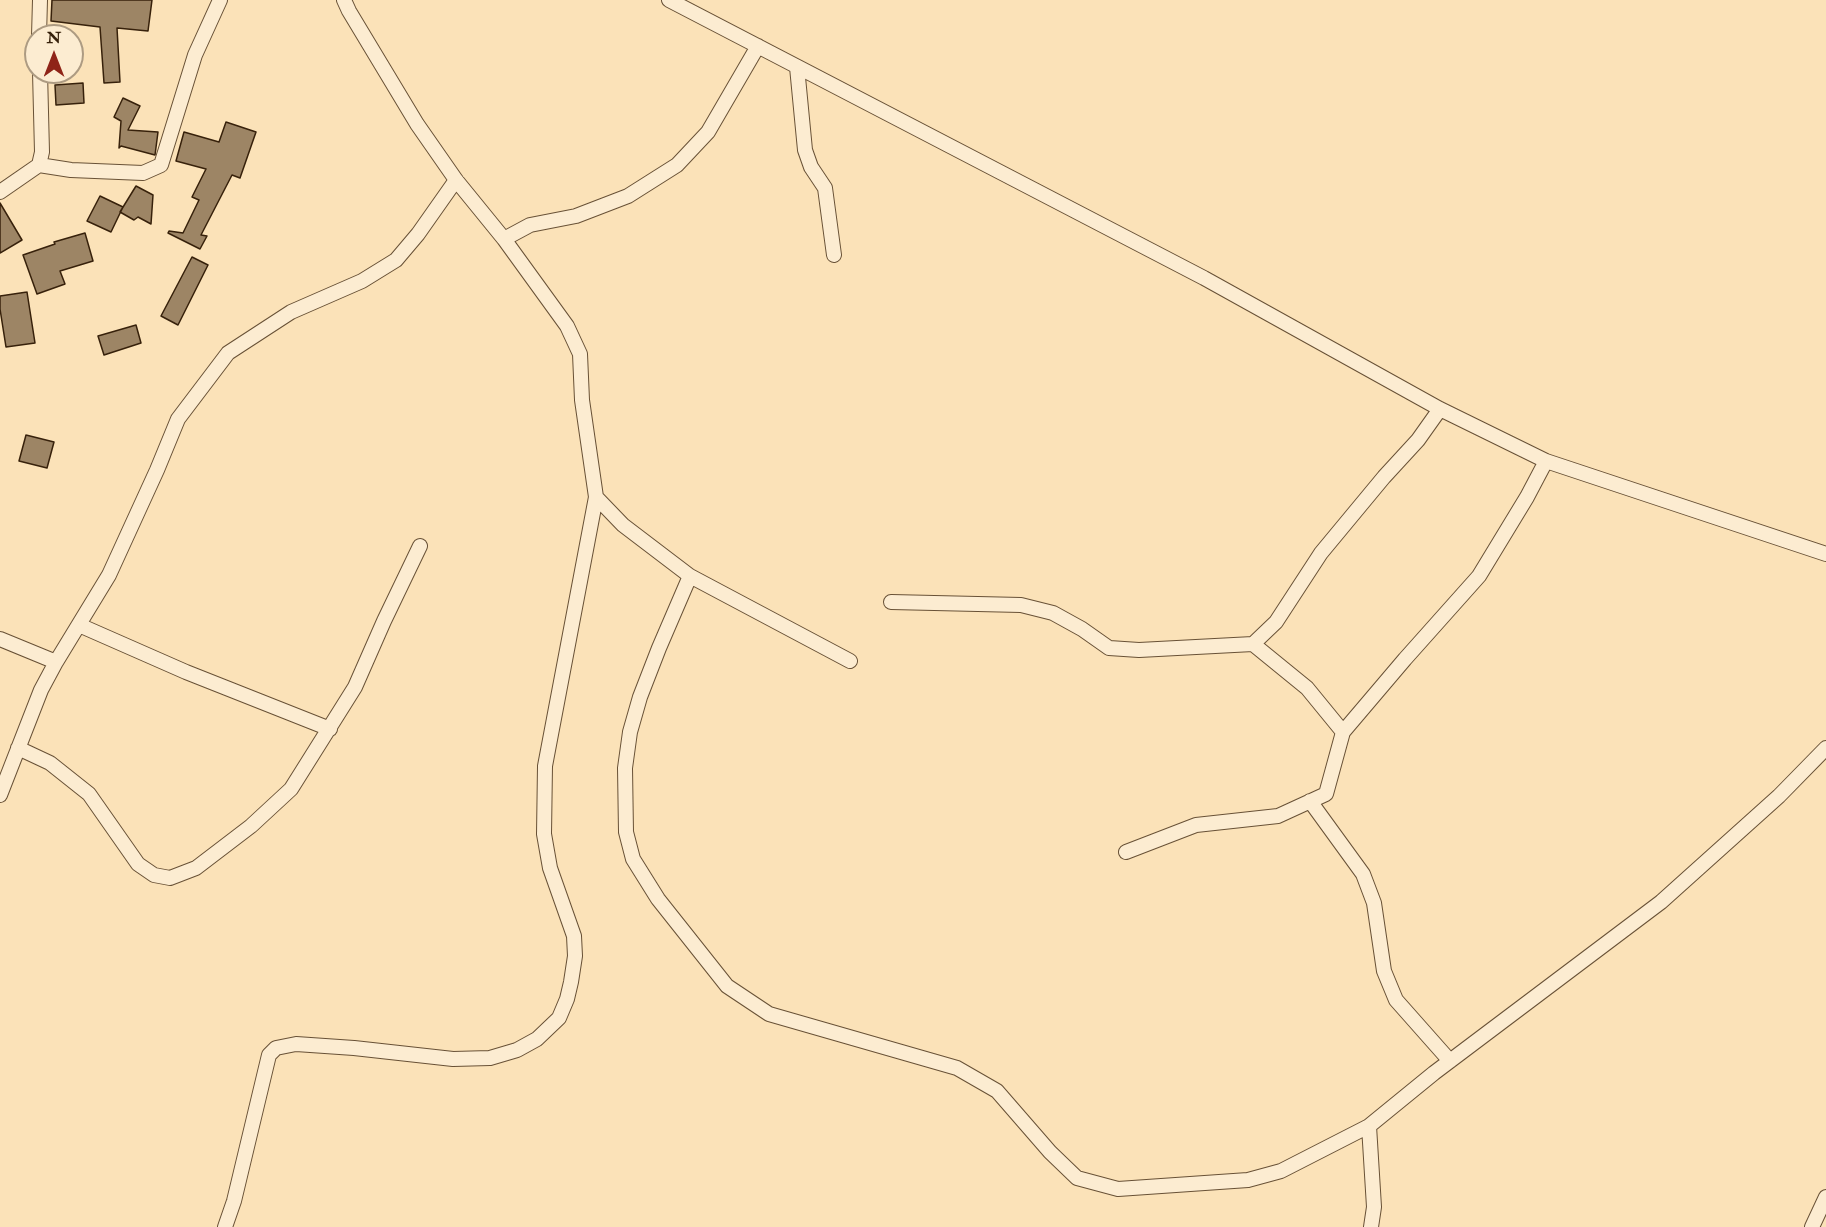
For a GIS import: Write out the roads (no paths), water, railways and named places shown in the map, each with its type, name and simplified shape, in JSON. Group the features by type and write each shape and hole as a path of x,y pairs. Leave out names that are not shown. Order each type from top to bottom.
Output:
{"street":[{"path":"39,24 40,0"},
{"path":"39,165 71,170 143,173 161,165 195,55 220,0"},
{"path":"225,1227 234,1201 269,1055 276,1048 296,1044 453,1059 490,1058 517,1050 537,1039 559,1018 567,999 575,956 574,936 550,868 544,834 545,766 596,496 582,400 580,354 567,327 504,239 456,180 417,124 344,0"},
{"path":"669,0 1204,278 1440,409 1546,461 1826,554"},
{"path":"504,239 530,225 576,216 628,196 677,165 708,132 758,46"},
{"path":"797,67 806,150 812,167 825,188 834,255"},
{"path":"0,192 39,165 42,152 40,84"},
{"path":"0,795 41,690 109,575 158,471 178,419 228,353 291,312 362,281 396,260 418,234 456,180"},
{"path":"891,602 1021,605 1053,614 1082,629 1109,648 1139,650 1253,644 1276,622 1321,553 1418,440 1440,409"},
{"path":"1125,852 1196,825 1278,816 1326,794 1343,732 1479,576 1546,461"},
{"path":"596,496 623,525 690,576 850,661"},
{"path":"18,748 50,763 89,794 138,864 154,875 170,878 196,868 251,826 291,789 355,687 420,546"},
{"path":"690,576 640,697 630,732 625,768 626,832 633,859 658,899 727,986 769,1014 957,1068 997,1091 1050,1152 1077,1178 1118,1189 1248,1180 1281,1171 1369,1126 1450,1061 1661,902 1779,796 1826,748"},
{"path":"80,625 186,672 330,729"},
{"path":"0,639 56,662"},
{"path":"1253,644 1307,688 1343,732"},
{"path":"1310,801 1363,874 1374,903 1384,971 1396,1000 1450,1061"},
{"path":"1369,1126 1374,1207 1371,1227"},
{"path":"1812,1227 1826,1197"}]}
